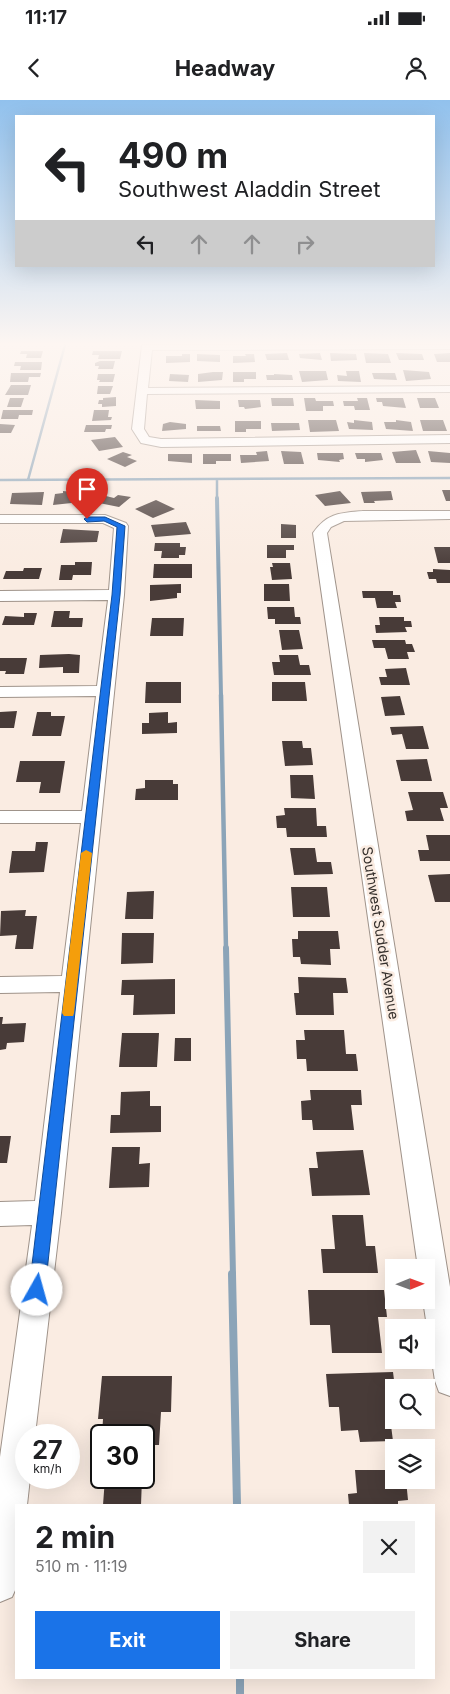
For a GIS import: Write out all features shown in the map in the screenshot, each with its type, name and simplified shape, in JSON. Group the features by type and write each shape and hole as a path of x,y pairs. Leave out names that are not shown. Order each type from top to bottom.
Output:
{"street":[{"path":"139,419 138,429 145,440 161,443 450,439"},
{"name":"Southwest Sudder Avenue","path":"450,515 363,515 341,517 326,524 320,533 450,1381"},
{"path":"0,520 105,519 121,526 116,595 71,984 47,1213 1,1566"},
{"path":"0,596 116,595"},
{"path":"0,692 104,691"},
{"path":"0,817 91,817"},
{"path":"0,985 71,984"},
{"path":"0,1214 47,1213"}],"building":[{"path":"92,419 111,419 111,420 92,421"},
{"path":"308,420 336,420 339,431 310,432"},
{"path":"354,420 372,422 373,430 349,429 347,422 354,423"},
{"path":"396,420 411,422 413,431 386,429 384,422 396,422"},
{"path":"420,420 443,420 447,431 423,431"},
{"path":"235,421 261,421 261,429 246,429 246,432 235,432"},
{"path":"170,422 186,424 186,429 162,431 163,424"},
{"path":"271,423 299,423 300,430 272,431"},
{"path":"0,424 15,425 11,433 0,433"},
{"path":"86,425 112,425 111,429 106,429 105,432 84,432"},
{"path":"197,426 220,426 221,431 197,431"},
{"path":"115,437 123,447 99,451 91,440"},
{"path":"416,450 421,463 396,463 392,452"},
{"path":"267,451 269,461 241,463 240,455 257,455 256,452"},
{"path":"281,451 301,452 304,464 284,464"},
{"path":"428,451 450,453 450,463 431,462"},
{"path":"123,452 132,455 127,457 137,461 125,467 107,459"},
{"path":"317,453 343,453 344,459 339,460 340,462 318,460"},
{"path":"355,453 381,453 383,460 365,462 365,459 357,459"},
{"path":"168,454 192,454 192,463 168,461"},
{"path":"203,454 231,454 231,461 216,461 216,464 203,464"},
{"path":"442,490 450,490 450,501 446,501"},
{"path":"63,491 82,493 81,502 53,505 55,494 63,493"},
{"path":"340,491 351,503 325,506 315,495"},
{"path":"391,491 393,500 374,501 375,503 364,503 361,492"},
{"path":"44,492 42,505 10,504 12,493"},
{"path":"102,495 114,498 118,495 131,497 119,507 94,502"},
{"path":"156,500 175,509 153,518 135,509"},
{"path":"186,522 191,534 155,537 151,525"},
{"path":"281,524 296,525 296,538 281,538"},
{"path":"63,529 99,531 97,542 60,543"},
{"path":"155,543 180,543 180,547 186,547 185,555 179,555 179,558 161,558 162,551 154,551"},
{"path":"267,545 294,545 294,550 286,550 286,558 267,558"},
{"path":"434,547 450,547 450,563 438,563"},
{"path":"75,562 92,562 91,575 73,575 72,580 59,580 61,565 75,565"},
{"path":"272,563 290,563 292,579 272,580 270,567 273,567"},
{"path":"154,564 192,564 192,578 153,578"},
{"path":"24,568 42,568 39,579 3,579 6,571 23,571"},
{"path":"433,569 450,570 450,583 437,583 436,579 429,579 427,572 433,572"},
{"path":"181,584 181,593 177,593 177,598 150,601 150,585"},
{"path":"264,584 289,584 290,601 264,601"},
{"path":"362,591 393,591 393,595 400,595 401,602 395,602 397,608 377,608 375,598 363,598"},
{"path":"267,607 294,607 295,617 300,617 301,624 275,624 275,619 268,619"},
{"path":"54,611 70,611 69,618 83,618 82,627 51,627"},
{"path":"24,613 37,613 34,625 2,625 5,616 24,617"},
{"path":"379,617 404,617 404,621 411,621 412,627 405,627 407,632 376,633 375,625 380,625"},
{"path":"152,618 184,618 183,636 150,636"},
{"path":"279,630 299,630 303,649 282,650"},
{"path":"372,640 405,640 406,644 412,644 415,652 407,652 409,659 388,659 385,648 374,648"},
{"path":"40,655 80,655 79,673 63,673 63,667 39,668"},
{"path":"279,655 298,655 300,665 309,665 311,675 274,675 272,662 280,662"},
{"path":"0,658 27,658 24,674 5,674 6,671 0,671"},
{"path":"406,668 410,685 381,685 379,677 387,677 385,669"},
{"path":"146,682 181,682 181,703 145,703"},
{"path":"272,682 305,682 307,701 272,701"},
{"path":"400,696 405,715 385,716 381,697"},
{"path":"17,711 14,728 0,728 0,712"},
{"path":"37,712 51,712 51,716 65,716 61,736 32,736"},
{"path":"168,712 168,723 177,722 177,733 142,734 142,723 149,723 149,713"},
{"path":"423,726 429,749 406,749 402,734 392,735 390,727"},
{"path":"282,741 302,741 303,748 311,748 313,765 285,766"},
{"path":"427,759 432,781 401,781 396,760"},
{"path":"20,761 65,761 60,793 39,793 41,782 16,782"},
{"path":"290,775 313,775 315,799 291,798"},
{"path":"145,780 173,780 173,784 178,784 178,800 135,800 136,789 145,788"},
{"path":"408,792 443,792 448,808 440,808 444,821 407,821 405,811 413,810"},
{"path":"284,808 316,808 317,826 326,826 327,837 287,837 286,828 277,828 276,816 285,815"},
{"path":"426,835 450,835 450,861 420,861 418,850 429,850"},
{"path":"36,842 48,842 44,872 9,873 12,851 35,851"},
{"path":"290,848 315,848 317,862 331,862 333,874 294,875"},
{"path":"450,874 450,902 435,902 428,875"},
{"path":"291,887 327,887 330,917 293,917"},
{"path":"154,891 153,919 125,919 127,892"},
{"path":"26,910 25,916 37,916 33,949 15,949 17,935 0,936 1,911"},
{"path":"298,931 338,931 340,949 330,949 331,965 301,964 300,957 293,957 292,939 298,939"},
{"path":"122,933 154,933 153,963 121,964"},
{"path":"298,977 346,978 348,993 333,993 334,1015 296,1015 294,993 299,993"},
{"path":"175,979 175,1014 133,1015 134,995 121,995 122,980"},
{"path":"0,1017 3,1017 2,1024 26,1023 24,1042 7,1043 6,1049 0,1050"},
{"path":"304,1030 344,1030 346,1054 356,1054 358,1071 307,1071 306,1059 297,1059 296,1040 305,1040"},
{"path":"122,1033 159,1033 157,1067 119,1067"},
{"path":"175,1038 191,1038 191,1061 174,1061"},
{"path":"310,1090 361,1090 362,1105 351,1105 354,1130 313,1130 312,1120 302,1120 301,1101 311,1100"},
{"path":"150,1091 150,1106 161,1106 161,1132 110,1133 111,1115 120,1115 121,1092"},
{"path":"0,1136 11,1136 7,1163 0,1163"},
{"path":"112,1147 140,1147 139,1164 150,1163 149,1187 109,1188"},
{"path":"363,1150 370,1195 312,1196 309,1168 318,1168 316,1152"},
{"path":"332,1215 363,1215 366,1246 375,1246 378,1273 323,1273 321,1249 335,1249"},
{"path":"308,1290 384,1290 387,1317 378,1317 382,1353 332,1353 330,1325 310,1325"},
{"path":"393,1372 394,1379 385,1379 385,1429 391,1429 393,1439 385,1439 385,1441 360,1442 358,1430 341,1431 339,1407 329,1407 326,1374"},
{"path":"102,1376 172,1376 171,1412 161,1412 159,1445 155,1445 155,1424 103,1424 103,1419 98,1419"},
{"path":"355,1470 385,1470 385,1489 407,1489 408,1500 398,1501 398,1504 349,1504 348,1494 357,1493"},
{"path":"104,1489 142,1489 141,1504 103,1504"}],"waterway":[{"path":"28,480 45,419"},
{"path":"217,479 450,478"},
{"path":"28,480 217,479"},
{"path":"217,479 217,498"},
{"path":"0,480 28,480"},
{"path":"217,498 221,696"},
{"path":"221,695 226,949"},
{"path":"226,948 233,1275"},
{"path":"232,1274 237,1504"},
{"path":"240,1679 240,1694"}],"slow traffic":[{"path":"68,1013 86,853"}],"route":[{"path":"37,1290 116,595 121,526 105,519 87,519"}]}
